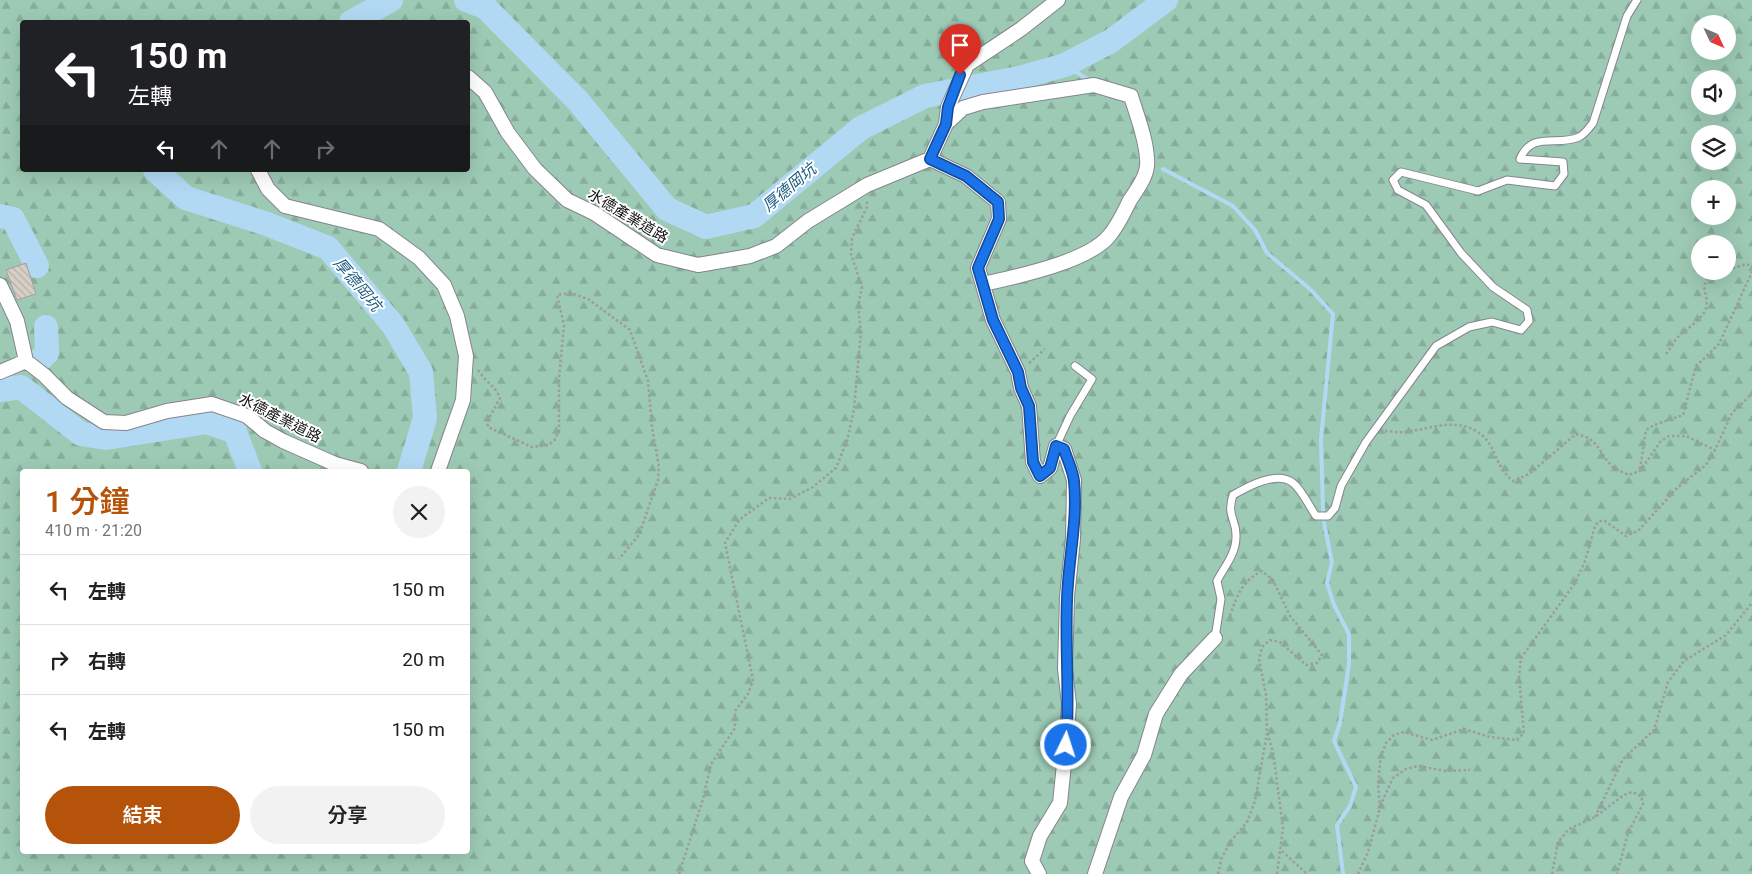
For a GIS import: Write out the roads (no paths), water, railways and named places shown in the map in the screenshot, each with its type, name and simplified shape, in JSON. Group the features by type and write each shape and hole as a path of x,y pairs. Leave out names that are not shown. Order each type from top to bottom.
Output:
{"street":[{"path":"1039,874 1032,861 1040,836 1060,803 1069,704 1065,669 1066,606 1073,539 1074,480 1064,449 1056,446 1050,468 1040,476 1033,462 1029,406 1021,388 1018,372 993,320 982,284 978,268 999,219 998,202 966,176 930,159 946,124 948,107 960,75 967,65 1021,29 1058,0"},
{"name":"水德產業道路","path":"470,79 485,92 508,133 535,169 567,200 622,230 657,255 698,265 750,256 776,246 808,221 867,185 930,159"},
{"path":"946,124 963,108 983,102 1094,85 1131,96 1144,142 1148,160 1146,174 1110,236 1097,248 1023,276 982,284"},
{"path":"259,172 268,190 285,206 379,228 419,258 444,285 458,316 466,356 463,400 439,469"},
{"path":"0,285 17,320 26,361 0,372"},
{"name":"水德產業道路","path":"26,361 44,375 67,398 104,422 126,423 167,411 212,404 247,416 265,431 283,441 335,464 354,469"},
{"path":"1094,874 1121,796 1144,755 1156,714 1181,674 1215,638"}],"lane":[{"path":"1215,638 1221,599 1217,581 1231,559 1236,537 1229,509 1233,495 1254,484 1279,479 1292,482 1316,516 1328,516 1335,508 1341,486 1366,442 1436,346 1469,327 1492,322 1521,330 1529,321 1527,310 1493,287 1461,253 1426,205 1398,190 1393,180 1401,172 1478,192 1507,180 1555,186 1564,174 1563,162 1520,159 1523,152 1535,142 1577,138 1585,133 1593,124 1627,16 1637,0"},
{"path":"1056,446 1070,416 1092,379 1075,366"}],"waterway":[{"name":"厚德岡坑","path":"355,20 391,0"},
{"name":"厚德岡坑","path":"466,0 485,7 578,101 667,209 706,227 754,216 861,128 925,96 1019,78 1065,65 1111,41 1166,0"},
{"path":"1065,65 1087,79"},
{"path":"1163,169 1233,206 1255,230 1267,253 1310,289 1333,314 1321,439 1323,510"},
{"name":"厚德岡坑","path":"157,172 186,198 267,224 328,248 393,325 421,372 425,418 410,469"},
{"path":"0,216 13,219 37,266"},
{"path":"42,358 47,353 46,327"},
{"name":"厚德岡坑","path":"0,390 21,387 81,434 106,438 207,422 235,432 249,469"},
{"path":"1324,523 1332,562 1327,583 1334,605 1349,634 1349,664 1340,723 1334,741 1356,787 1350,806 1337,825 1343,874"}]}
